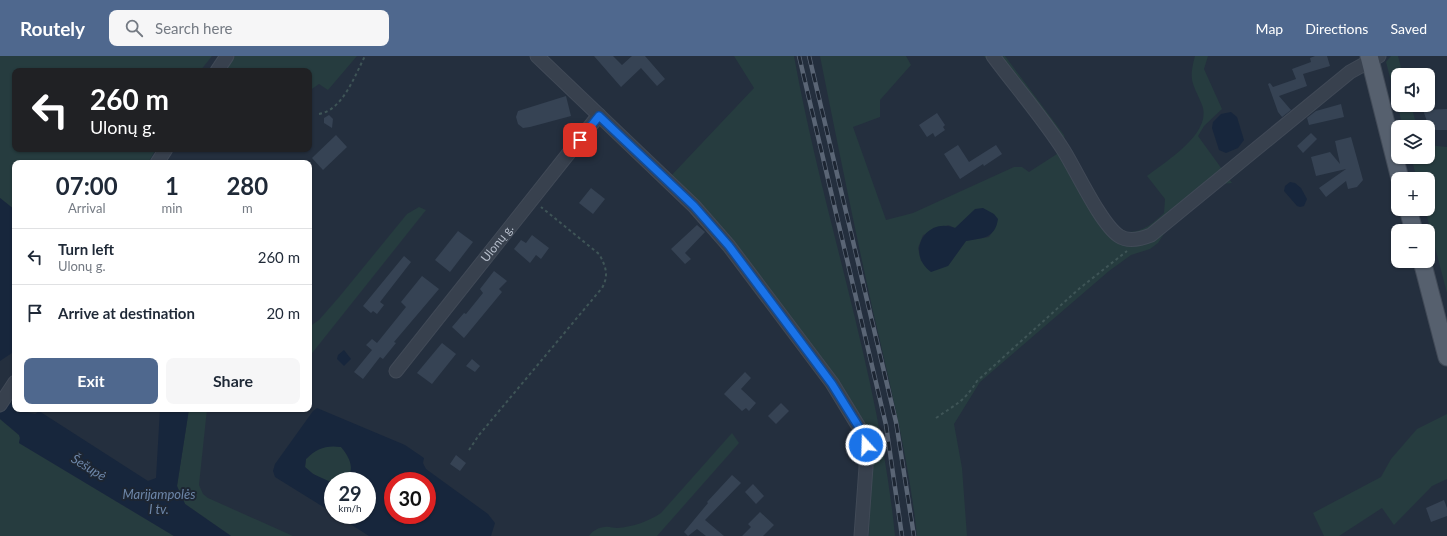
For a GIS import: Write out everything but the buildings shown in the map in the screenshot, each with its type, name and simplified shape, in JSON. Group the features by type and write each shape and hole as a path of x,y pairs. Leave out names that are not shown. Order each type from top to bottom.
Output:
{"main road":[{"path":"1373,57 1398,172"},
{"path":"1424,268 1447,357"}],"street":[{"path":"219,68 227,56"},
{"path":"537,56 694,206 729,246 832,384 865,437 866,467 861,536"},
{"path":"992,56 1064,150 1106,222 1119,236 1128,240 1144,238 1151,234 1350,72 1373,57"},
{"name":"Ulonų g.","path":"396,371 599,116"},
{"path":"3,400 12,386"}],"path":[{"path":"319,114 326,113 344,95 365,56"},
{"path":"469,450 479,435 602,288 606,281 604,262 598,254 532,200"},
{"path":"936,418 961,402 968,395 977,381 1080,288 1144,238"}],"green space":[{"path":"0,56 212,56 202,68 12,68 12,152 154,152 150,160 12,160 12,208 0,198"},
{"path":"235,56 357,56 328,90 319,84 312,89 312,68 228,68"},
{"path":"734,56 794,56 806,116 864,355 877,415 895,536 869,536 871,450 869,430 808,344 669,178 754,88"},
{"path":"820,56 906,56 911,65 880,100 880,117 853,127 886,220 913,213 1014,167 1022,167 1029,172 1060,152 984,56 1005,56 1064,135 1066,145 1104,209 1122,229 1129,232 1134,232 1148,226 1164,213 1165,199 1147,176 1185,146 1201,126 1204,116 1202,105 1192,82 1192,72 1195,56 1208,56 1204,69 1222,109 1204,126 1198,136 1232,183 1222,184 1167,229 1158,243 1150,249 1131,255 1109,271 980,382 954,424 962,468 967,536 917,536 914,507 898,422 859,247","holes":["997,224 989,237 966,241 948,266 921,261 918,248 923,235 948,225 955,228"]},
{"path":"1391,56 1398,56 1401,68 1391,68 1391,81 1386,62"},
{"path":"1399,112 1413,112 1415,120 1401,120"},
{"path":"1435,146 1447,147 1447,293 1435,247 1435,224 1429,224 1427,216 1435,216 1435,172 1415,172 1413,164 1435,164"},
{"path":"419,207 426,210 312,353 312,325 319,320 340,296 407,214"},
{"path":"189,412 207,412 199,485 203,494 208,498 293,536 231,536 185,504 177,486"},
{"path":"1447,414 1447,479 1432,486 1394,525 1382,508 1339,536 1324,536 1313,513 1381,477 1391,459 1417,429"},
{"path":"0,419 19,435 19,443 174,536 0,536"},
{"path":"732,433 739,443 657,536 589,536 600,528 617,528 635,525 651,519 661,513"},
{"path":"331,445 341,447 351,464 351,472 324,472 324,480 314,474 305,467 306,459 317,449"}],"water":[{"path":"1231,112 1237,117 1244,140 1238,148 1226,153 1219,150 1212,128 1213,122 1221,114"},
{"path":"1290,182 1295,183 1301,188 1307,199 1304,206 1297,206 1284,191 1285,186"},
{"path":"0,198 12,208 12,353 0,361"},
{"path":"983,208 994,214 998,219 991,234 982,238 966,241 948,266 931,272 923,264 920,255 922,238 935,227 945,226 955,228 975,209"},
{"path":"344,350 351,359 344,366 337,359 338,355"},
{"name":"Marijampolės I tv.","path":"0,395 12,404 12,412 27,412 35,414 41,412 148,481 156,478 160,412 189,412 177,486 185,504 231,536 174,536 19,443 19,435 0,419"},
{"path":"317,408 405,445 424,458 423,463 426,469 430,472 384,472 384,524 436,524 436,476 488,514 495,523 491,536 369,536 350,524 376,524 376,472 350,472 351,464 341,447 331,446 314,452 306,459 305,467 313,474 324,479 324,507 275,477 273,471 275,464 313,411"}],"railway":[{"path":"799,56 886,425 902,536"},
{"path":"809,56 896,422 914,536"}],"route":[{"path":"580,140 599,116 694,206 729,246 832,384 865,437 866,445"}],"water label":[{"name":"Šešupė","path":"89,467"}]}
